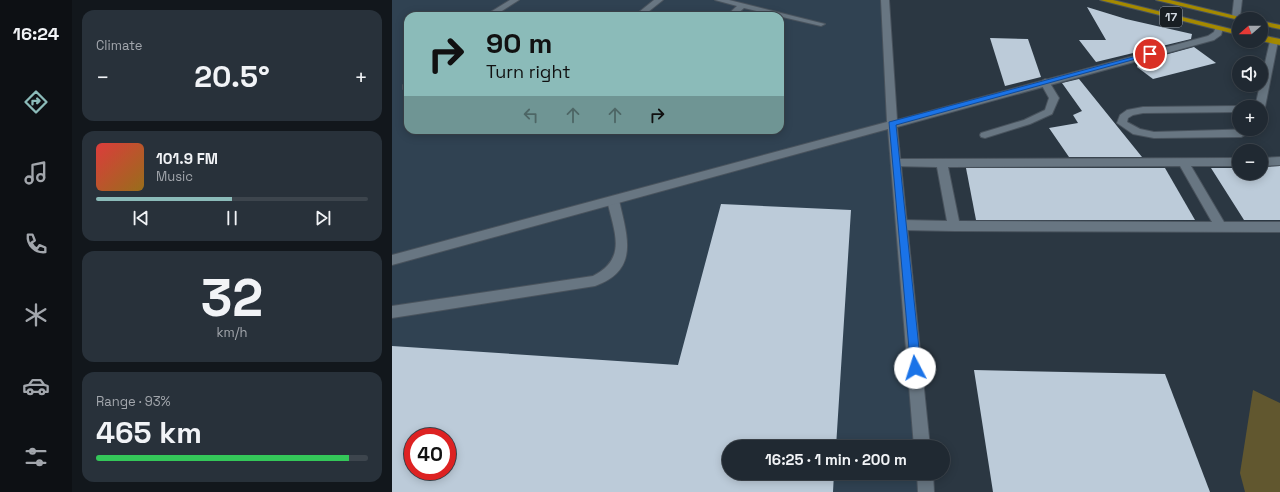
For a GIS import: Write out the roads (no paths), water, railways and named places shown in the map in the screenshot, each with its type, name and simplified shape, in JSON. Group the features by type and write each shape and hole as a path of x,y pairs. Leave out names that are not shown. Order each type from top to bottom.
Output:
{"highway":[{"name":"17","path":"1104,0 1232,31"},
{"name":"17","path":"1160,0 1232,16"},
{"path":"1268,24 1280,27"}],"street":[{"path":"495,12 515,0"},
{"path":"643,12 659,0"},
{"path":"719,0 768,12"},
{"path":"885,0 892,124 921,440"},
{"path":"1238,0 1239,12"},
{"path":"735,12 742,6"},
{"path":"784,16 821,24"},
{"path":"392,260 1211,38 1218,33 1219,28"},
{"path":"1262,100 1277,42"},
{"path":"985,134 1027,122 1049,112 1054,98 1045,82"},
{"path":"1232,108 1143,110 1130,112 1123,117 1122,122 1131,130 1141,134 1232,134"},
{"path":"1183,162 1221,227"},
{"path":"896,164 1232,162"},
{"path":"1268,162 1280,162"},
{"path":"942,163 954,226"},
{"path":"392,312 596,281 612,272 620,260 622,247 613,200"},
{"path":"902,225 1280,227"},
{"path":"925,480 926,492"}]}
